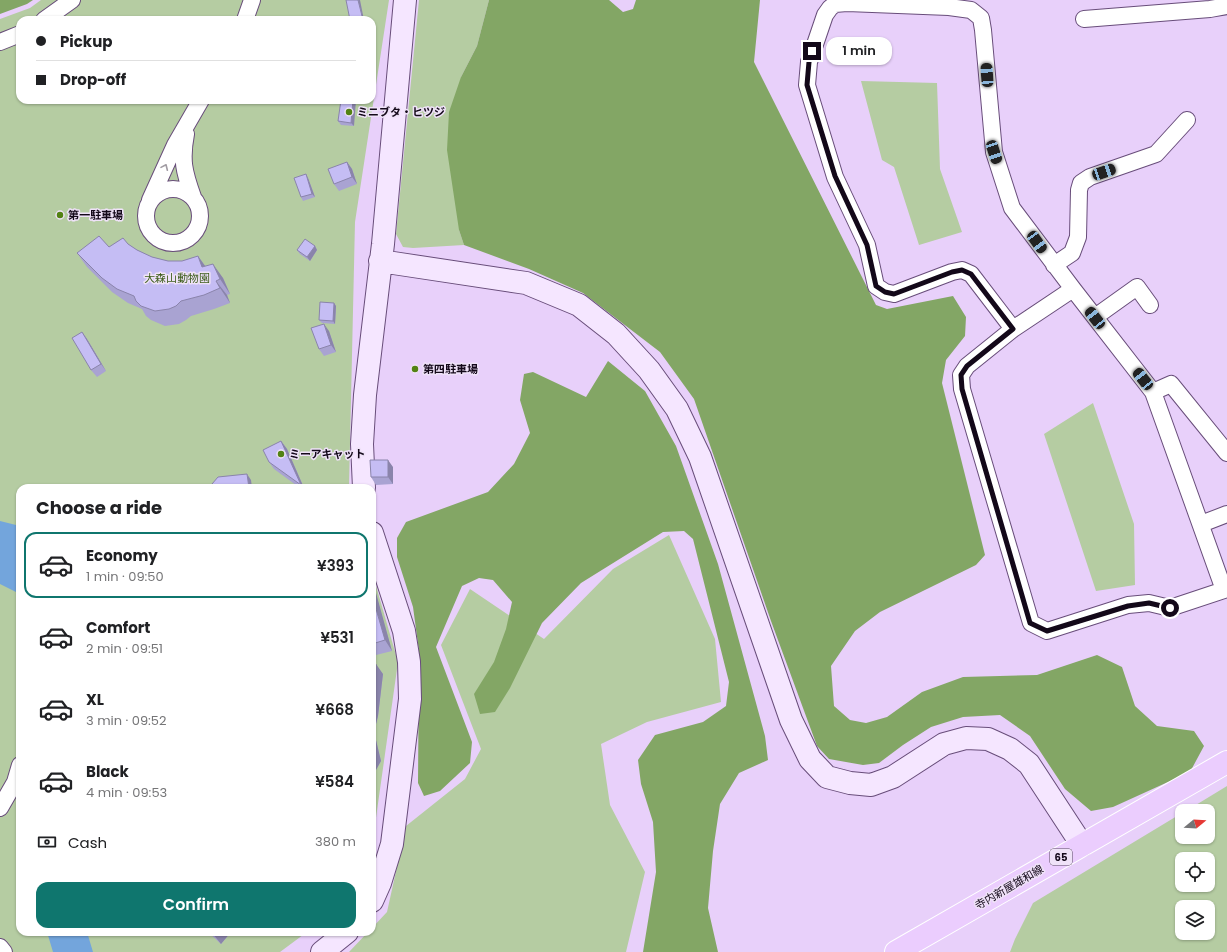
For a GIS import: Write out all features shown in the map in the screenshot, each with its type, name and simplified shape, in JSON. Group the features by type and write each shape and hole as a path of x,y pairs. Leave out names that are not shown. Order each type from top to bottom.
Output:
{"main road":[{"name":"寺内新屋雄和線","path":"896,952 1227,762"}],"street":[{"path":"50,16 72,0"},
{"path":"246,16 252,0"},
{"path":"364,484 362,444 365,395 380,261 405,0"},
{"path":"1013,329 971,274 962,270 952,272 894,294 885,292 876,286 867,245 835,176 807,85 809,62 816,40 825,16 830,8 836,4 949,4 971,10 981,18 984,30 994,152 1012,208 1054,265 1073,289 1095,318 1153,392 1226,589 1170,608 1149,603 1128,606 1047,631 1030,623 962,389 961,375 967,366 1013,329 1073,289"},
{"path":"1084,19 1210,9 1227,6"},
{"path":"0,42 16,36"},
{"path":"188,122 183,150 183,162 185,175 193,197 199,206 199,225 195,233 188,239 180,243 170,243 161,241 154,235 146,220 146,211 175,145 188,122 199,104"},
{"path":"1054,265 1072,253 1078,237 1078,190 1081,183 1090,177 1156,154 1187,120"},
{"path":"149,203 162,191 171,189 180,189 193,197"},
{"path":"380,261 526,283 546,291 579,305 616,334 650,370 677,409 700,457 791,720 810,759 827,777 850,783 871,785 893,777 944,744 966,738 988,739 1010,749 1029,764 1082,845"},
{"path":"1095,318 1137,287 1150,305"},
{"path":"1153,392 1171,384 1221,435 1227,453"},
{"path":"1201,524 1227,514"},
{"path":"376,545 404,632 409,662 410,699 392,844 376,892"},
{"path":"0,808 16,779"},
{"path":"322,952 342,936"},
{"path":"0,947 4,952"}],"green space":[{"path":"0,0 33,0 27,4 0,14"},
{"name":"大森山動物園","path":"41,0 389,0 376,85 376,16 16,16 16,104 373,104 355,222 349,484 16,484 16,936 302,936 280,952 0,952 0,19 30,8"},
{"path":"419,0 489,0 477,46 461,77 459,230 464,245 413,248 403,247 396,234"},
{"path":"489,0 609,0 623,12 633,9 636,0 760,0 754,62 876,305 887,309 953,296 966,317 965,336 946,360 942,383 985,555 976,565 880,612 855,631 831,666 834,706 850,720 866,723 887,717 922,692 963,677 1037,675 1097,655 1122,667 1135,706 1157,726 1194,731 1204,746 1190,772 1113,807 1091,811 1065,789 1030,736 1000,715 963,717 931,727 879,763 863,765 829,759 817,746 771,621 694,399 660,352 583,293 529,269 464,245 459,230 447,150 449,112 461,77 477,46"},
{"path":"861,81 937,83 940,169 962,232 919,245 894,167 882,160"},
{"path":"608,361 645,391 676,446 718,564 765,736 768,760 739,773 720,804 713,851 708,908 718,952 643,952 656,872 653,822 641,784 638,760 655,735 703,722 726,706 729,682 693,539 684,531 663,532 581,583 542,623 510,688 495,712 480,714 474,694 494,662 506,629 512,602 493,580 479,578 462,586 436,647 472,742 470,763 440,791 424,796 418,783 419,651 413,607 397,557 397,538 406,522 488,492 514,464 530,433 520,400 524,374 533,372 586,397"},
{"path":"1093,403 1134,524 1135,585 1096,591 1044,434"},
{"path":"669,535 715,639 721,702 647,722 601,744 610,805 645,872 626,952 349,952 364,936 376,936 376,924 387,912 406,826 465,779 481,749 441,645 470,589 544,639 613,569"},
{"path":"376,586 398,662 376,818"},
{"path":"1227,786 1227,952 1010,952 1033,903 1175,817 1175,844 1215,844 1215,804 1197,804"}],"water":[{"path":"0,521 16,525 16,592 0,584"},
{"path":"48,936 88,936 93,952 53,952"}],"building":[{"path":"346,0 358,0 362,16 349,16"},
{"path":"340,104 353,104 351,123 338,121"},
{"path":"347,162 352,177 334,184 328,169"},
{"path":"306,174 312,194 301,197 294,178"},
{"path":"99,236 109,247 123,238 128,244 137,250 152,257 168,261 182,261 198,256 202,267 213,264 220,279 216,281 220,288 204,295 181,301 176,306 169,309 155,311 141,306 136,301 134,296 117,289 102,278 77,253"},
{"path":"305,239 315,246 307,257 297,250"},
{"path":"320,302 334,303 333,321 319,320"},
{"path":"324,324 331,345 319,349 311,328"},
{"path":"82,332 101,364 91,370 72,338"},
{"name":"ミーアキャット","path":"281,441 301,484 269,462 263,450"},
{"path":"370,460 388,460 388,477 371,477"},
{"path":"247,474 248,484 212,484 218,477"},
{"path":"376,609 385,640 376,643"}],"place":[{"name":"ミニブタ・ヒツジ","path":"349,112"},
{"name":"第一駐車場","path":"60,215"},
{"name":"第四駐車場","path":"415,369"},
{"name":"ミーアキャット","path":"281,454"}],"route":[{"path":"812,51 809,62 807,85 835,176 867,245 876,286 885,292 894,294 952,272 962,270 971,274 1013,329 967,366 961,375 962,389 1030,623 1047,631 1128,606 1149,603 1170,608"}]}
